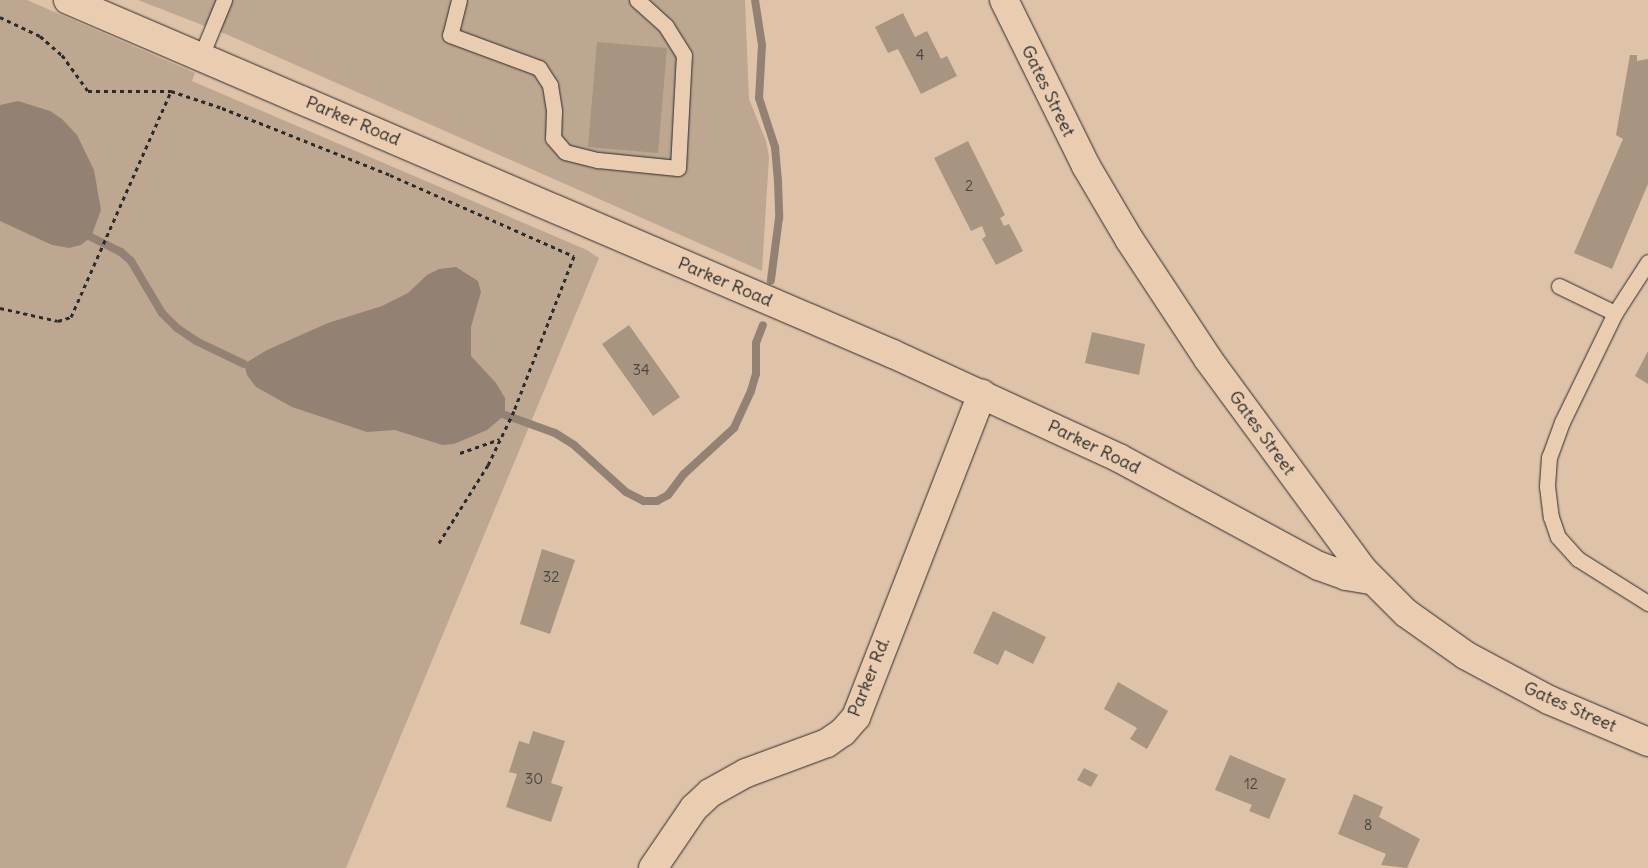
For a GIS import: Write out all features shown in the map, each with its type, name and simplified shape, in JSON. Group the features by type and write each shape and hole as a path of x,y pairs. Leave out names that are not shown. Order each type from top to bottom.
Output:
{"street":[{"name":"Parker Road","path":"68,0 982,394 1120,458 1318,566 1346,576 1372,580"},
{"name":"Gates Street","path":"1004,0 1086,166 1139,255 1208,358 1372,580 1419,624 1465,655 1549,700 1648,742"},
{"name":"Parker Rd.","path":"653,868 694,808 710,792 746,773 827,743 843,732 856,717 982,394"}],"lane":[{"path":"201,56 224,0"},
{"path":"458,0 450,35 540,68 550,85 554,111 553,138 565,152 598,160 678,168 684,55 666,26 637,0"},
{"path":"1648,262 1615,313 1553,447 1547,467 1551,517 1558,537 1578,559 1648,603"},
{"path":"1559,286 1615,313"}],"path":[{"path":"0,17 40,36 62,55 88,91 171,91 222,108 383,172 574,256 501,439 488,465 437,546"},
{"path":"0,308 58,321 71,317 171,91"},
{"path":"460,453 501,439"}],"shaded area":[{"path":"0,0 27,0 195,73 192,81 587,250 599,258 346,868 0,868"},
{"path":"138,0 745,0 749,99 766,141 769,157 762,271 228,35"},
{"path":"18,101 50,111 62,119 77,135 94,170 101,210 91,237 81,245 69,248 52,245 0,221 0,105"},
{"path":"456,267 478,281 481,292 471,327 471,356 496,383 505,398 505,415 487,430 454,444 442,445 395,430 367,432 292,407 256,387 247,375 244,364 267,350 328,323 382,306 408,293 427,275 439,269"}],"building":[{"path":"903,13 915,37 927,31 941,59 947,56 957,76 921,94 898,49 888,53 875,27"},
{"path":"597,42 667,48 658,153 588,147"},
{"path":"1630,55 1637,55 1637,61 1648,59 1648,184 1612,269 1574,253 1623,139 1616,135"},
{"path":"968,141 1005,215 1000,218 1004,226 1009,224 1023,251 996,265 982,239 986,236 982,226 971,231 934,158"},
{"path":"629,325 680,397 653,416 602,344"},
{"path":"1092,332 1145,344 1139,375 1085,363"},
{"path":"1648,351 1648,384 1635,376"},
{"path":"542,549 575,560 550,634 520,624"},
{"path":"993,611 1046,637 1033,664 1005,650 998,665 973,653"},
{"path":"1118,682 1168,711 1147,749 1130,739 1137,728 1104,709"},
{"path":"533,731 565,741 551,783 563,787 551,822 506,807 517,774 509,772 519,741 529,744"},
{"path":"1230,755 1286,779 1269,819 1249,811 1252,805 1215,790"},
{"path":"1084,768 1098,775 1091,787 1077,780"},
{"path":"1354,794 1383,807 1379,817 1420,839 1407,868 1381,865 1386,854 1338,834"}],"waterway":[{"path":"755,0 762,45 759,98 775,147 778,181 779,218 771,280"},
{"path":"91,237 121,252 131,261 162,313 177,328 196,341 244,364"},
{"path":"505,415 555,433 574,445 626,492 644,501 657,501 668,495 684,474 734,428 751,391 756,374 756,343 763,325"}]}
